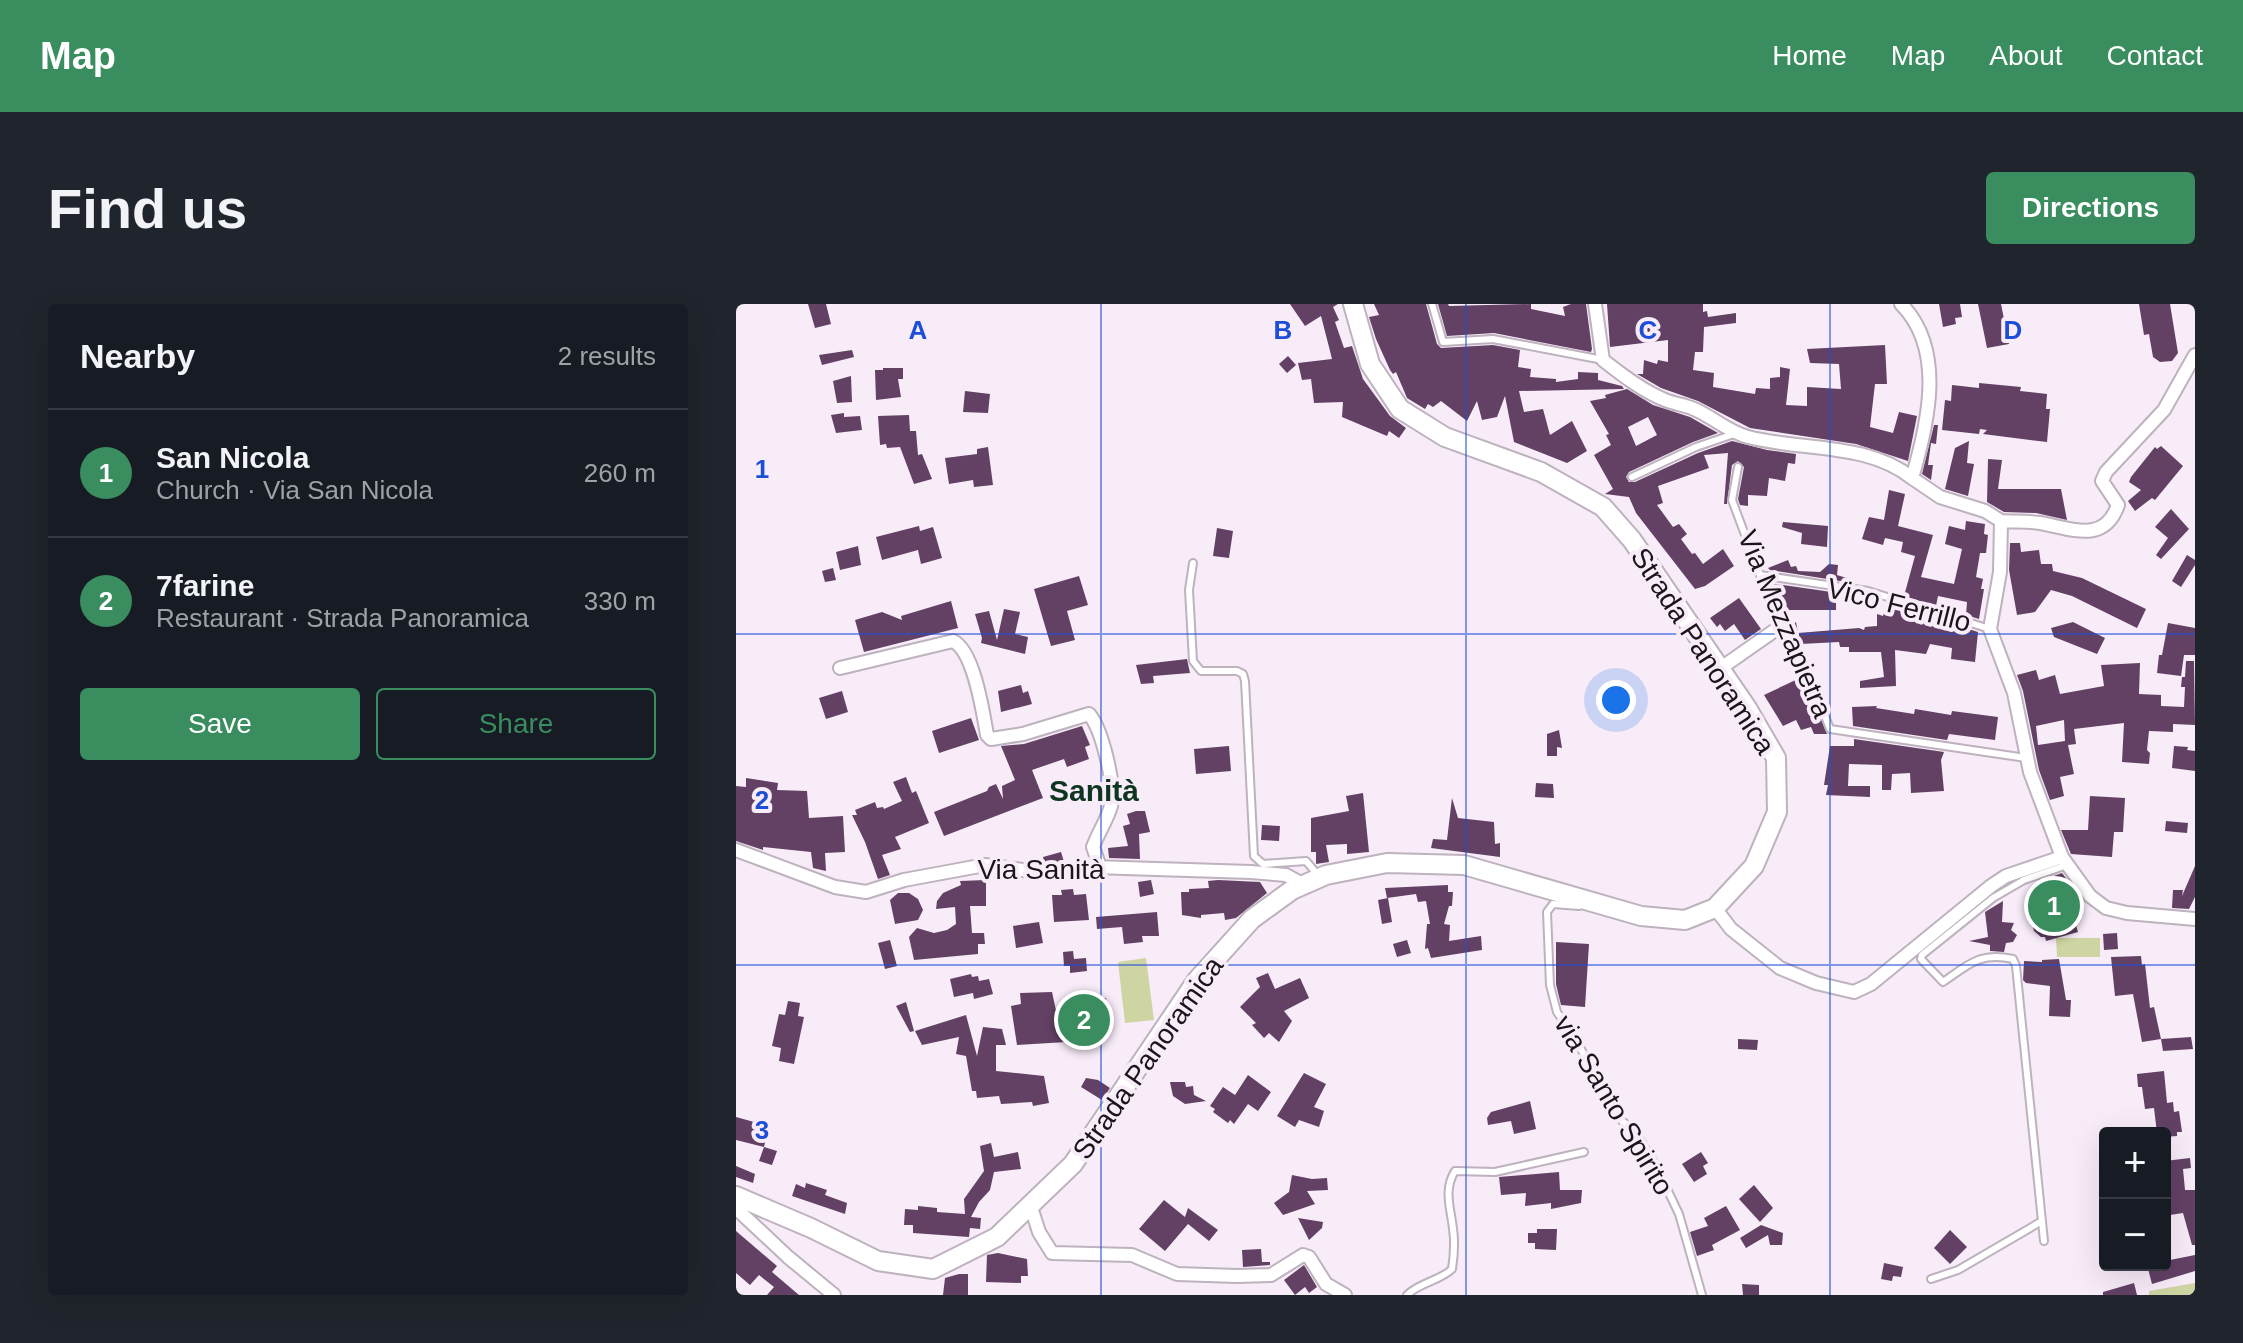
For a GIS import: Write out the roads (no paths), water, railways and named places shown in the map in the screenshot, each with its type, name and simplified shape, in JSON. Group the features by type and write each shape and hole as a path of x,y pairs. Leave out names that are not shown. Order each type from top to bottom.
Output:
{"main road":[{"name":"Strada Panoramica","path":"736,1196 878,1261 933,1269 997,1237 1073,1164 1197,980 1252,919 1292,890 1312,881 1387,863 1464,865 1639,915 1685,920 1715,908 1754,866 1777,812 1776,758 1721,668 1632,540 1603,507 1541,472 1445,437 1400,409 1370,364 1353,304"}],"street":[{"path":"1595,304 1603,360 1663,399 1695,409 1734,434 1861,455 1894,465 1940,497 1985,511 2001,521 2038,522 2086,532 2099,529 2113,517 2118,505 2102,481 2106,472 2164,410 2195,355"},
{"path":"1901,304 1918,325 1930,372 1926,413 1912,478"},
{"path":"2001,521 2000,572 1990,629 2014,693 2026,758 2065,861 2090,896 2106,908 2195,919"},
{"path":"1721,668 1781,626"},
{"path":"840,668 953,641 960,644 971,667 987,735 991,739 1023,734 1084,714 1092,717 1112,783 1112,802 1093,847 1100,867"},
{"name":"Via Sanità","path":"736,850 835,887 866,892 904,880 985,865 1052,874 1100,867 1263,873 1312,881"},
{"path":"1715,908 1731,929 1780,968 1816,983 1854,992 1871,984 2006,876 2065,861"},
{"path":"736,1203 739,1211 768,1239 834,1295"},
{"path":"1030,1204 1039,1232 1052,1253 1132,1255 1177,1274 1237,1276 1271,1275 1303,1255 1309,1257 1326,1284 1345,1295"}],"lane":[{"path":"1432,304 1443,342 1493,339 1603,360"},
{"path":"1632,477 1696,447 1734,434"},
{"name":"Via Mezzapietra","path":"1738,467 1732,500 1781,626 1814,687 1830,729 2026,758"},
{"path":"1193,563 1189,590 1196,668 1201,671 1237,671 1243,674 1245,681 1254,856 1263,864 1306,861 1312,881"},
{"name":"Vico Ferrillo","path":"1760,575 1868,591 1990,629"},
{"path":"2044,1241 2013,959 1977,958 1943,982 1921,959 1922,955 1993,898 2065,861"},
{"name":"via Santo Spirito","path":"1594,912 1581,907 1553,904 1547,912 1550,985 1557,1012 1579,1045 1608,1103 1622,1121 1635,1131 1656,1166 1679,1214 1702,1295"},
{"path":"1618,919 1639,915"},
{"path":"1407,1295 1417,1286 1448,1274 1452,1269 1454,1231 1448,1190 1455,1171 1495,1172 1584,1152"},
{"path":"1931,1279 1958,1270 2042,1221"}],"place":[{"name":"San Nicola","path":"2054,906"},
{"name":"7farine","path":"1084,1020"}],"district":[{"name":"Sanità","path":"1094,790"}]}
